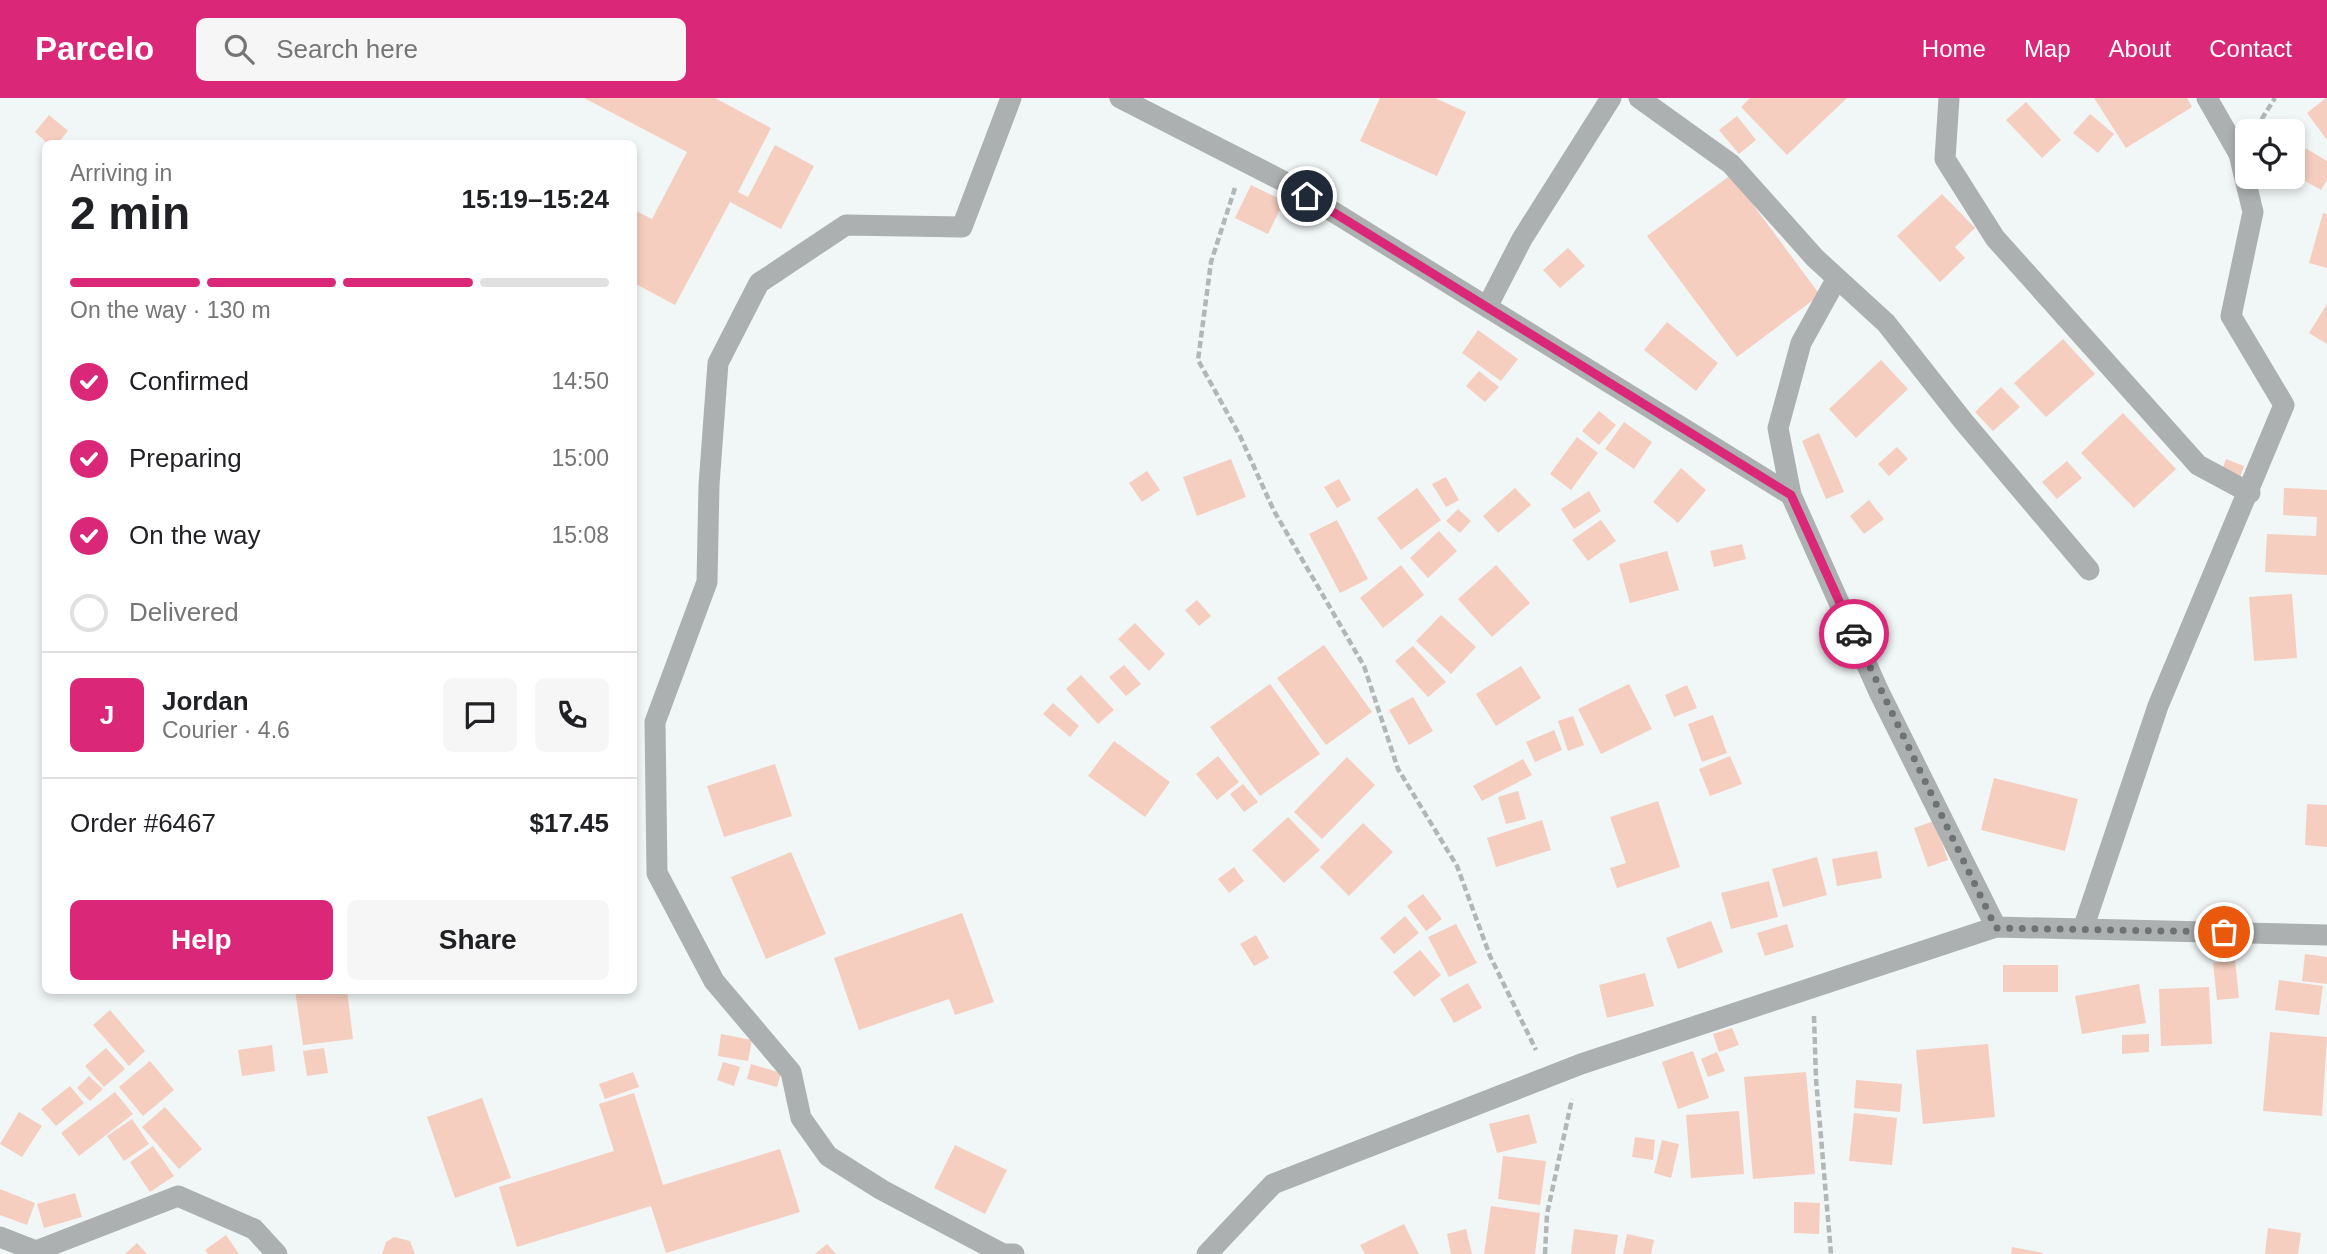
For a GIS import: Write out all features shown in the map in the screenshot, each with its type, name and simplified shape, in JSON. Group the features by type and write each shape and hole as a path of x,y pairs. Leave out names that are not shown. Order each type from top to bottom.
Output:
{"street":[{"path":"1011,98 962,227 846,225 759,283 718,363 709,485 707,582 654,722 657,873 714,981 791,1072 801,1118 828,1156 882,1190 1003,1254 1014,1254"},
{"path":"1119,98 1285,182 1791,495"},
{"path":"1487,307 1522,239 1611,98"},
{"path":"1639,98 1731,164 1837,278 1886,323 1964,422 2090,570"},
{"path":"1949,98 1945,159 1995,238 2198,465 2250,493"},
{"path":"2083,929 2158,706 2250,493 2284,405 2231,316 2253,212 2239,154 2207,98"},
{"path":"1837,278 1801,343 1778,428 1791,495 1879,692 1996,928"},
{"path":"1207,1254 1273,1184 1581,1064 1996,928 2327,934"},
{"path":"0,1237 36,1251 178,1196 254,1229 276,1254"}],"path":[{"path":"2261,119 2274,98"},
{"path":"1243,160 1211,262 1198,360 1240,436 1275,511 1364,666 1398,769 1457,866 1490,956 1548,1076"},
{"path":"1814,987 1816,1079 1831,1254"},
{"path":"1545,1254 1547,1214 1581,1064"}],"building":[{"path":"584,98 715,98 771,128 738,192 748,197 775,145 814,166 781,229 730,202 675,305 637,285 637,212 652,219 687,152"},
{"path":"1380,98 1435,98 1466,112 1437,176 1360,141"},
{"path":"1750,98 1847,98 1787,155 1741,107"},
{"path":"2094,98 2187,98 2192,107 2126,148"},
{"path":"2327,98 2327,140 2307,113"},
{"path":"2026,102 2061,140 2042,158 2006,120"},
{"path":"2090,114 2114,134 2098,153 2073,133"},
{"path":"49,115 68,131 60,140 44,140 35,132"},
{"path":"1737,116 1756,140 1739,154 1719,130"},
{"path":"2305,148 2327,161 2327,180 2321,190 2305,181"},
{"path":"1731,175 1820,295 1737,357 1647,236"},
{"path":"1251,185 1284,201 1268,234 1235,218"},
{"path":"1942,194 1975,228 1955,247 1965,258 1940,282 1897,236"},
{"path":"2323,213 2327,214 2327,268 2309,263"},
{"path":"1568,248 1585,266 1560,288 1543,270"},
{"path":"2327,304 2327,344 2309,333"},
{"path":"1667,322 1718,363 1696,391 1644,350"},
{"path":"1478,330 1518,359 1501,381 1462,353"},
{"path":"2063,339 2095,374 2046,417 2014,383"},
{"path":"1881,360 1908,389 1856,438 1829,409"},
{"path":"1479,371 1499,387 1485,402 1466,386"},
{"path":"2001,387 2020,407 1993,431 1975,412"},
{"path":"1599,411 1616,425 1599,445 1582,431"},
{"path":"2123,413 2176,469 2134,508 2081,453"},
{"path":"1624,422 1652,442 1634,469 1605,449"},
{"path":"1819,433 1844,492 1826,499 1802,441"},
{"path":"1577,437 1598,453 1571,490 1550,474"},
{"path":"1897,447 1908,459 1889,476 1878,464"},
{"path":"1231,459 1246,497 1197,516 1183,477"},
{"path":"2226,459 2244,466 2239,480 2221,473"},
{"path":"2067,461 2082,478 2057,499 2042,482"},
{"path":"1681,468 1706,490 1678,523 1653,502"},
{"path":"1147,471 1160,490 1142,502 1129,483"},
{"path":"1446,477 1459,500 1446,507 1432,484"},
{"path":"1339,479 1351,500 1337,508 1324,487"},
{"path":"1417,488 1441,520 1401,550 1377,518"},
{"path":"1515,488 1531,505 1498,533 1483,516"},
{"path":"2284,488 2327,490 2327,575 2265,572 2267,534 2316,536 2317,517 2283,515"},
{"path":"1589,491 1601,511 1574,529 1561,509"},
{"path":"1869,500 1884,519 1864,534 1850,516"},
{"path":"1458,509 1471,521 1460,533 1446,521"},
{"path":"1337,520 1368,579 1340,593 1309,534"},
{"path":"1601,520 1616,541 1588,561 1572,540"},
{"path":"1439,531 1457,551 1428,578 1410,558"},
{"path":"1742,544 1746,559 1714,567 1710,551"},
{"path":"1667,551 1679,590 1630,603 1619,564"},
{"path":"1401,565 1424,595 1383,628 1360,598"},
{"path":"1496,565 1530,603 1492,637 1458,599"},
{"path":"2292,594 2297,658 2254,661 2249,597"},
{"path":"1197,600 1211,616 1199,626 1185,610"},
{"path":"1441,615 1476,647 1451,674 1416,641"},
{"path":"1135,623 1165,654 1149,671 1118,639"},
{"path":"1324,645 1372,712 1326,745 1277,678"},
{"path":"1413,646 1446,682 1428,697 1395,661"},
{"path":"1124,665 1141,684 1126,696 1109,677"},
{"path":"1521,666 1541,698 1496,726 1476,694"},
{"path":"1081,675 1114,710 1098,724 1066,689"},
{"path":"1270,684 1320,754 1260,796 1210,727"},
{"path":"1629,684 1652,729 1601,754 1578,709"},
{"path":"1687,685 1697,708 1674,717 1665,695"},
{"path":"1413,697 1433,731 1409,745 1389,710"},
{"path":"1053,703 1079,726 1070,737 1043,714"},
{"path":"1713,715 1727,753 1702,762 1688,724"},
{"path":"1573,716 1584,745 1568,751 1558,721"},
{"path":"1554,730 1562,750 1535,762 1526,742"},
{"path":"1114,741 1170,782 1145,817 1088,776"},
{"path":"1218,756 1239,782 1217,800 1196,774"},
{"path":"1730,756 1742,784 1710,796 1699,769"},
{"path":"1347,757 1375,785 1322,839 1294,812"},
{"path":"1523,759 1532,775 1482,801 1473,786"},
{"path":"775,764 792,816 724,837 707,786"},
{"path":"1994,778 2078,799 2065,851 1981,830"},
{"path":"1243,784 1258,802 1244,812 1230,794"},
{"path":"1518,791 1526,819 1506,824 1498,797"},
{"path":"1658,801 1680,867 1617,888 1610,868 1626,863 1610,817"},
{"path":"2307,804 2327,805 2327,847 2305,845"},
{"path":"1288,817 1320,850 1284,883 1252,850"},
{"path":"1542,820 1551,850 1496,867 1487,838"},
{"path":"1934,821 1948,860 1928,867 1914,828"},
{"path":"1363,823 1393,852 1349,896 1320,867"},
{"path":"1877,851 1882,878 1837,886 1832,859"},
{"path":"791,852 826,934 766,959 731,877"},
{"path":"1817,857 1827,895 1783,907 1772,869"},
{"path":"1234,867 1244,881 1229,893 1218,879"},
{"path":"1769,881 1778,917 1731,929 1721,893"},
{"path":"1423,894 1442,919 1426,931 1407,906"},
{"path":"962,913 994,1002 955,1015 949,999 859,1030 834,958"},
{"path":"1405,916 1419,933 1394,954 1380,938"},
{"path":"1711,921 1723,952 1678,969 1666,938"},
{"path":"1456,924 1477,963 1449,977 1428,937"},
{"path":"1787,924 1794,947 1765,956 1757,933"},
{"path":"1256,935 1269,958 1254,966 1240,944"},
{"path":"1420,950 1441,975 1414,997 1393,972"},
{"path":"2305,954 2327,957 2327,984 2302,981"},
{"path":"2235,960 2239,998 2217,1000 2213,963"},
{"path":"2003,965 2058,965 2058,992 2003,992"},
{"path":"1645,973 1654,1006 1607,1018 1599,985"},
{"path":"2279,980 2323,986 2319,1015 2275,1010"},
{"path":"1468,983 1482,1008 1454,1023 1440,999"},
{"path":"2139,984 2146,1023 2082,1034 2075,996"},
{"path":"2209,987 2212,1044 2161,1046 2159,989"},
{"path":"296,994 347,994 353,1039 303,1045"},
{"path":"110,1010 145,1051 129,1066 93,1025"},
{"path":"1732,1028 1739,1045 1719,1052 1713,1034"},
{"path":"2270,1032 2327,1037 2322,1116 2263,1111"},
{"path":"721,1034 752,1040 748,1061 718,1056"},
{"path":"2149,1034 2149,1052 2122,1054 2122,1035"},
{"path":"1988,1044 1995,1117 1923,1124 1916,1050"},
{"path":"272,1045 275,1071 242,1076 238,1050"},
{"path":"106,1048 125,1069 104,1087 85,1066"},
{"path":"324,1048 328,1073 307,1076 303,1051"},
{"path":"1693,1051 1709,1098 1678,1109 1662,1062"},
{"path":"1717,1052 1725,1071 1708,1077 1701,1059"},
{"path":"150,1061 174,1090 143,1116 119,1087"},
{"path":"723,1062 740,1067 734,1086 717,1080"},
{"path":"751,1064 781,1073 777,1087 747,1079"},
{"path":"633,1072 639,1087 605,1099 599,1084"},
{"path":"1806,1072 1815,1174 1753,1179 1744,1077"},
{"path":"89,1076 103,1089 90,1101 77,1088"},
{"path":"1856,1080 1902,1084 1900,1112 1854,1108"},
{"path":"70,1086 84,1103 56,1126 41,1109"},
{"path":"115,1092 133,1114 79,1156 61,1133"},
{"path":"634,1093 663,1185 780,1149 800,1212 666,1253 651,1206 517,1247 499,1187 614,1151 599,1104"},
{"path":"482,1098 511,1178 455,1198 427,1117"},
{"path":"165,1107 202,1149 179,1169 142,1127"},
{"path":"1739,1111 1744,1174 1691,1178 1686,1115"},
{"path":"19,1112 42,1126 22,1157 0,1144"},
{"path":"1854,1113 1897,1118 1892,1165 1849,1161"},
{"path":"1529,1114 1537,1143 1497,1153 1489,1124"},
{"path":"132,1119 149,1144 124,1161 107,1136"},
{"path":"1635,1137 1655,1140 1653,1160 1632,1157"},
{"path":"1662,1140 1679,1144 1671,1178 1654,1173"},
{"path":"955,1145 1007,1170 985,1214 934,1188"},
{"path":"153,1146 174,1176 150,1192 130,1162"},
{"path":"1503,1156 1546,1161 1540,1205 1498,1199"},
{"path":"0,1189 35,1203 27,1225 0,1215"},
{"path":"75,1193 82,1217 44,1228 37,1204"},
{"path":"1794,1202 1820,1203 1819,1234 1794,1233"},
{"path":"1491,1206 1540,1213 1535,1254 1484,1254"},
{"path":"1404,1224 1419,1254 1365,1254 1360,1245"},
{"path":"2268,1228 2301,1233 2298,1254 2265,1254"},
{"path":"1466,1229 1472,1254 1451,1254 1447,1234"},
{"path":"1574,1229 1618,1235 1615,1254 1571,1254"},
{"path":"1627,1234 1654,1240 1651,1254 1623,1254"},
{"path":"226,1235 239,1254 208,1254 205,1250"},
{"path":"394,1237 410,1241 415,1254 382,1254 386,1242"},
{"path":"137,1243 147,1254 125,1254"},
{"path":"827,1244 836,1254 815,1254"},
{"path":"2012,1247 2043,1253 2011,1254"}],"way so far":[{"path":"1854,634 1879,692 1996,928 2224,932"}],"route":[{"path":"1307,196 1791,495 1854,634"}]}
